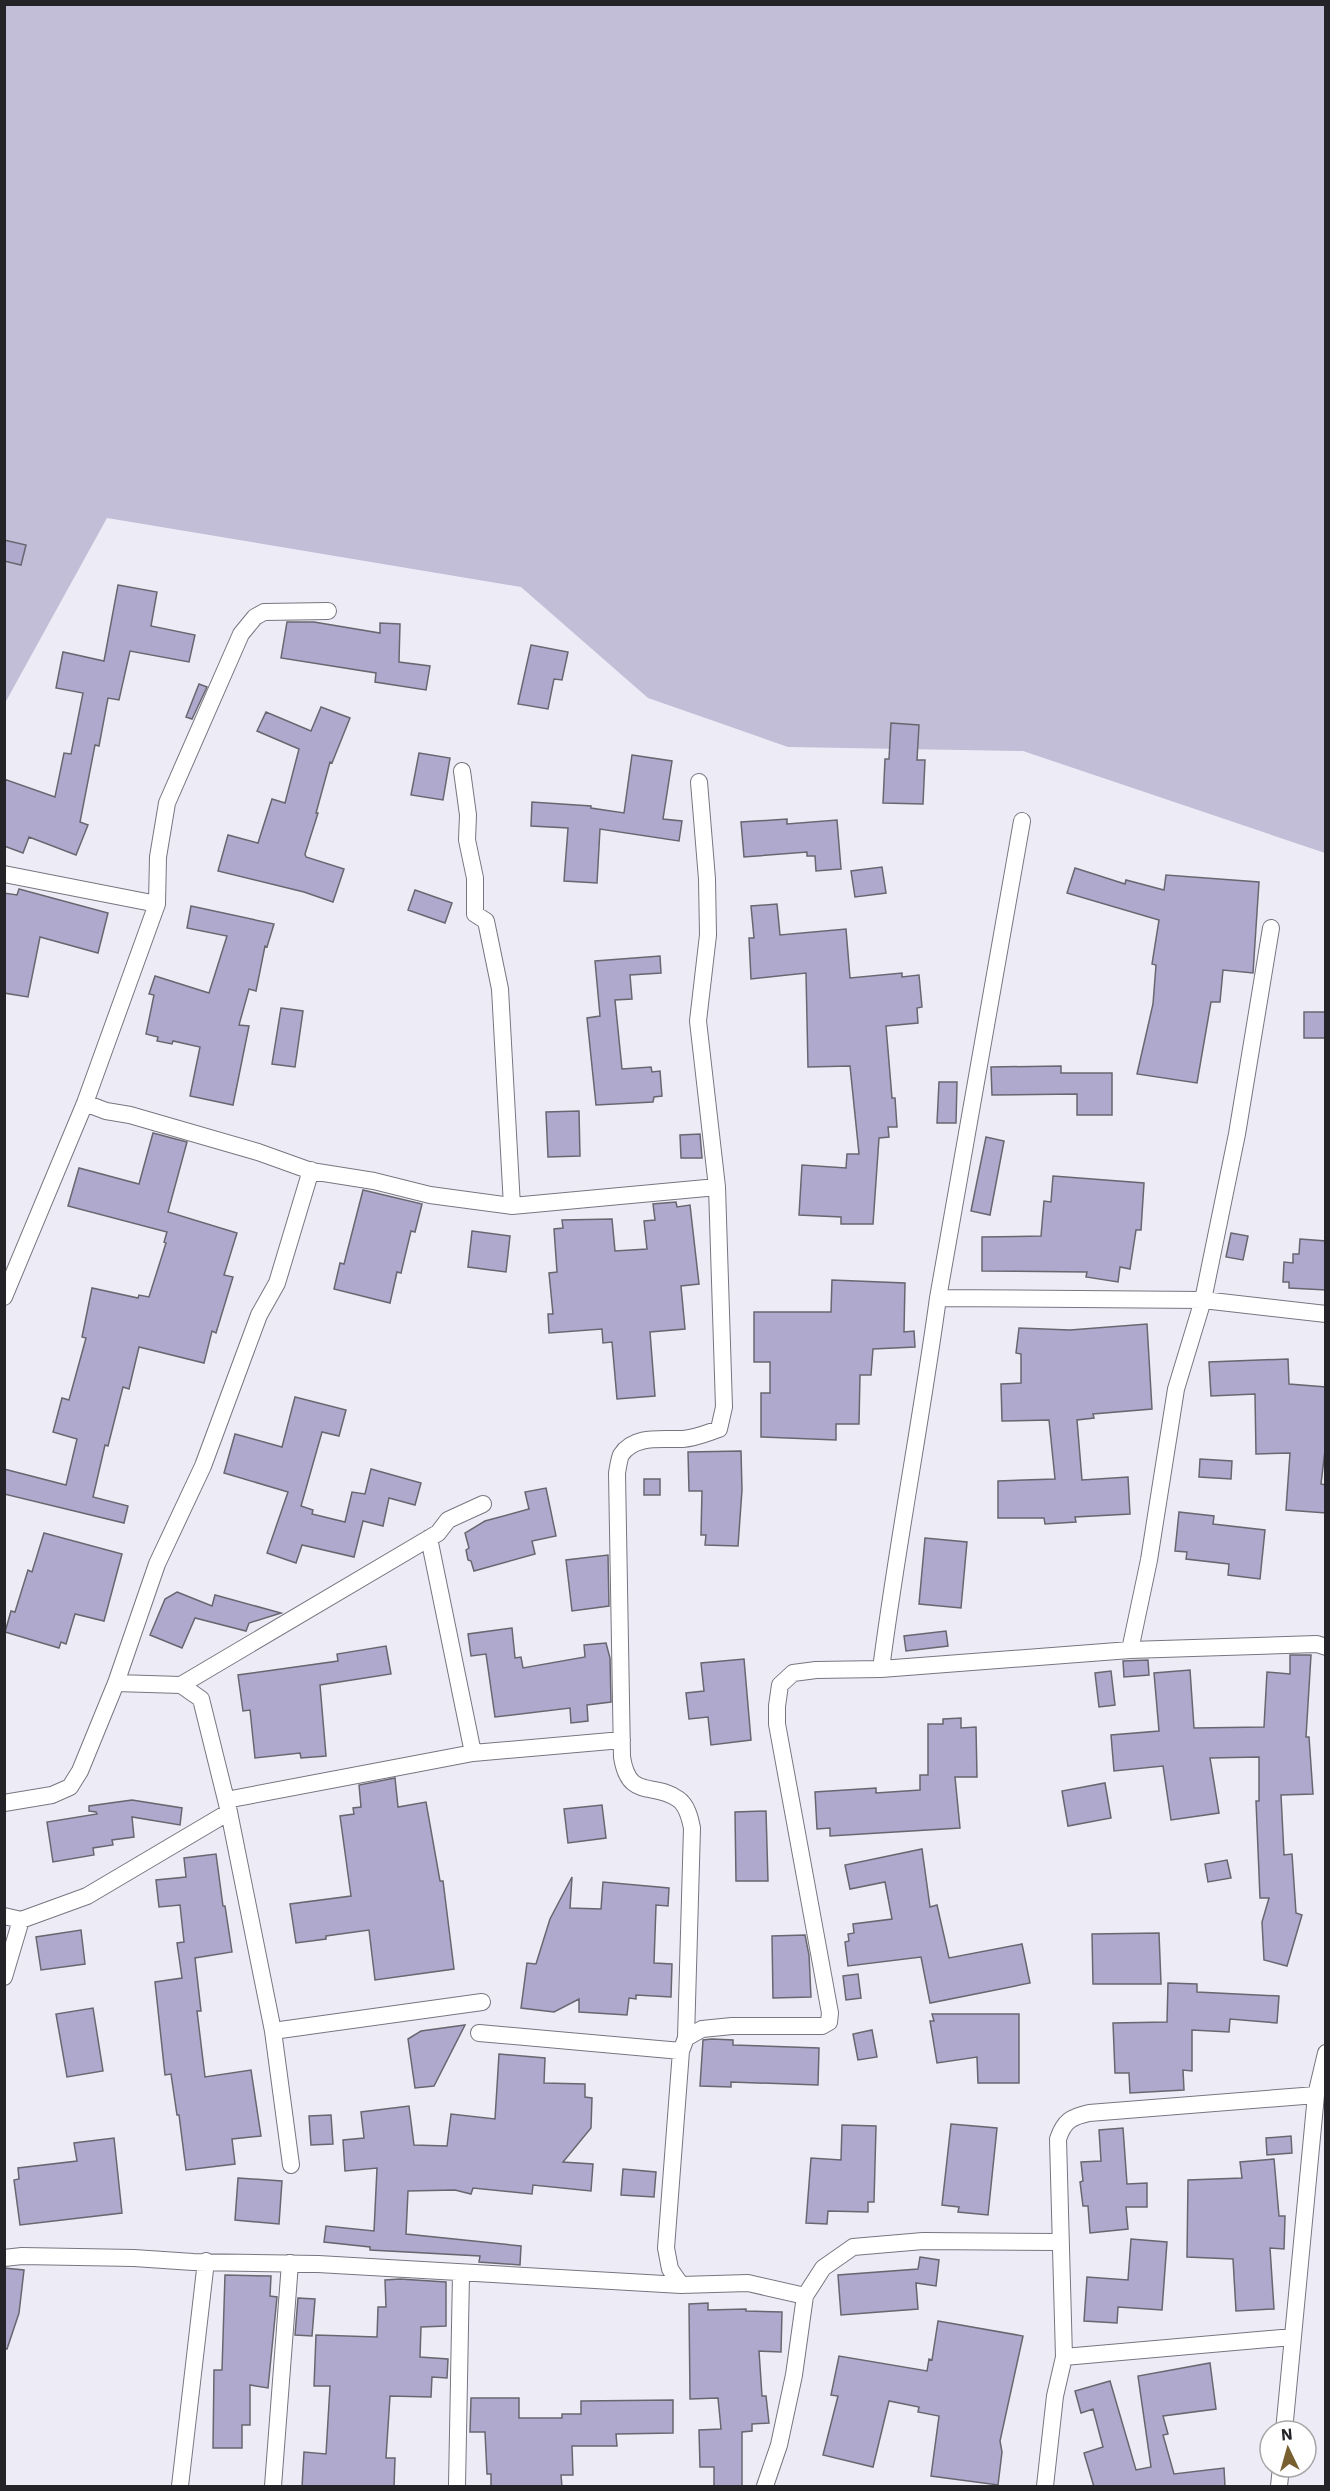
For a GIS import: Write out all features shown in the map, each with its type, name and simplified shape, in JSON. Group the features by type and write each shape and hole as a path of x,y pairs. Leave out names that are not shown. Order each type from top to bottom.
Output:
{"street":[{"path":"4,1297 85,1103 157,904 158,857 166,803 242,634 255,617 264,612 328,611"},
{"path":"462,771 468,815 467,840 475,878 475,914 486,921 500,989 512,1206"},
{"path":"681,2285 670,2269 666,2248 683,2044 692,1828 688,1813 679,1799 645,1790 630,1781 624,1771 617,1473 621,1454 634,1445 653,1438 683,1439 700,1436 719,1429 724,1407 717,1187 698,1021 708,935 707,879 699,782"},
{"path":"881,1669 890,1600 928,1376 938,1298 1022,821"},
{"path":"4,874 157,904"},
{"path":"1130,1650 1149,1560 1176,1389 1203,1300 1237,1134 1271,928"},
{"path":"85,1103 311,1170 357,1180 374,1181 430,1195 512,1206 717,1187"},
{"path":"4,1803 52,1795 70,1787 80,1772 116,1683 157,1564 196,1484 262,1308 277,1282 311,1170"},
{"path":"938,1298 1203,1300 1326,1314"},
{"path":"116,1683 181,1685 438,1533 448,1520 483,1504"},
{"path":"429,1538 473,1753"},
{"path":"479,2033 683,2044 702,2029 822,2026 829,2022 830,2013 777,1724 780,1685 794,1673 816,1670 881,1669 1130,1650 1317,1644 1326,1647"},
{"path":"181,1685 201,1700 228,1806 273,2031 291,2165"},
{"path":"4,1916 21,1920 87,1896 228,1806 473,1753 622,1740"},
{"path":"4,1977 21,1920"},
{"path":"273,2031 482,2002"},
{"path":"1285,2419 1316,2095 1326,2053"},
{"path":"1045,2487 1055,2396 1064,2356 1059,2242 1058,2139 1062,2126 1071,2117 1089,2113 1316,2095"},
{"path":"765,2487 779,2445 794,2375 805,2296 823,2268 853,2247 923,2241 1059,2242"},
{"path":"4,2258 22,2256 290,2263 681,2285 748,2283 805,2296"},
{"path":"180,2487 206,2261"},
{"path":"273,2487 290,2263"},
{"path":"457,2487 461,2274"},
{"path":"1064,2356 1292,2337"}],"shaded area":[{"path":"5,5 1325,5 1325,853 1023,751 788,747 648,698 521,587 107,518 5,703"}],"building":[{"path":"4,540 26,545 21,565 4,561"},
{"path":"118,585 157,592 151,626 195,635 189,662 130,651 119,700 108,698 99,746 95,745 80,822 88,825 76,855 29,837 23,853 4,846 4,779 55,797 64,753 71,754 83,693 56,688 63,652 104,661"},
{"path":"287,622 314,622 380,633 380,623 400,624 399,662 430,666 426,690 375,682 376,673 281,658"},
{"path":"531,645 568,652 562,680 554,679 548,709 518,704"},
{"path":"199,684 207,687 192,719 186,717"},
{"path":"321,707 350,718 332,763 330,762 305,854 306,857 344,869 333,902 304,892 218,871 228,835 258,843 272,799 285,803 299,749 257,731 266,712 311,731"},
{"path":"891,723 919,725 917,760 925,760 923,804 883,803 885,759 889,759"},
{"path":"419,753 450,758 443,800 411,795"},
{"path":"632,755 672,761 663,819 682,821 679,841 600,829 597,883 564,881 568,828 531,826 532,802 591,806 591,808 624,813"},
{"path":"787,819 787,824 837,820 841,869 816,871 815,856 807,856 807,852 744,857 741,822"},
{"path":"882,867 886,893 855,897 851,871"},
{"path":"1075,868 1125,884 1126,880 1164,890 1166,875 1259,882 1253,973 1223,970 1220,1002 1211,1002 1197,1083 1137,1074 1153,1004 1156,965 1152,964 1159,920 1067,893"},
{"path":"19,889 108,913 98,953 40,937 28,997 4,993 4,893 17,895"},
{"path":"415,890 452,903 445,923 408,910"},
{"path":"777,904 780,935 846,929 850,978 902,973 902,977 919,975 922,1007 917,1008 918,1023 886,1026 892,1098 895,1098 897,1127 888,1127 889,1137 879,1138 873,1224 841,1224 841,1217 799,1215 802,1165 846,1168 847,1154 859,1154 850,1066 808,1067 806,973 751,979 749,938 754,938 751,906"},
{"path":"191,906 274,924 267,947 265,946 256,991 249,989 239,1025 249,1026 233,1105 190,1096 200,1047 173,1041 172,1044 157,1041 158,1037 146,1034 154,995 149,994 155,976 209,993 227,936 187,928"},
{"path":"660,956 661,973 630,975 632,999 615,1000 622,1069 651,1067 652,1072 660,1071 662,1096 654,1097 653,1102 596,1105 587,1018 600,1016 595,961"},
{"path":"281,1008 303,1011 295,1067 272,1064"},
{"path":"1304,1012 1326,1012 1326,1038 1304,1038"},
{"path":"1061,1066 1061,1073 1112,1073 1112,1115 1077,1115 1077,1094 992,1095 991,1067"},
{"path":"939,1082 957,1082 956,1123 937,1123"},
{"path":"579,1111 580,1156 548,1157 546,1112"},
{"path":"153,1133 187,1142 168,1212 237,1233 224,1275 233,1277 216,1333 212,1331 204,1363 139,1347 129,1389 123,1387 108,1446 105,1445 93,1497 128,1506 124,1523 4,1494 4,1469 66,1485 77,1439 53,1432 62,1398 69,1400 86,1338 82,1337 92,1288 138,1298 139,1295 149,1297 166,1243 164,1242 167,1232 68,1206 79,1168 139,1184"},
{"path":"700,1134 702,1158 681,1158 680,1135"},
{"path":"986,1137 1004,1141 990,1215 971,1211"},
{"path":"1053,1176 1144,1183 1141,1230 1136,1230 1130,1269 1120,1267 1118,1282 1086,1277 1087,1272 982,1271 982,1237 1041,1236 1044,1201 1051,1202"},
{"path":"363,1190 422,1204 415,1232 411,1231 401,1273 397,1272 390,1303 334,1289 340,1263 344,1264"},
{"path":"676,1202 677,1207 690,1205 699,1284 681,1286 685,1329 650,1332 655,1396 617,1399 612,1342 603,1343 602,1329 549,1333 548,1314 553,1314 549,1273 557,1272 554,1229 563,1228 562,1220 612,1219 615,1251 647,1249 644,1221 655,1220 653,1204"},
{"path":"472,1231 510,1236 506,1272 468,1267"},
{"path":"1231,1233 1248,1236 1243,1260 1226,1257"},
{"path":"1300,1239 1326,1241 1326,1290 1289,1288 1289,1282 1283,1282 1284,1262 1293,1263 1293,1254 1299,1254"},
{"path":"832,1280 905,1283 904,1332 914,1331 915,1347 873,1349 871,1375 860,1375 859,1424 836,1424 836,1440 761,1437 761,1393 770,1393 770,1362 754,1362 754,1312 831,1312"},
{"path":"1147,1324 1152,1409 1093,1414 1094,1418 1077,1420 1082,1480 1128,1477 1130,1514 1075,1517 1076,1522 1045,1524 1044,1518 998,1518 998,1481 1055,1479 1049,1420 1002,1421 1001,1384 1021,1383 1021,1354 1016,1353 1019,1328 1070,1330"},
{"path":"1288,1359 1289,1384 1326,1387 1326,1442 1321,1484 1326,1485 1326,1513 1286,1510 1290,1453 1256,1454 1255,1394 1211,1396 1209,1362"},
{"path":"295,1397 346,1410 339,1436 322,1432 301,1506 313,1510 312,1514 345,1522 352,1492 365,1494 371,1469 421,1483 415,1505 389,1498 383,1526 363,1521 354,1557 302,1545 296,1563 267,1553 288,1492 224,1473 235,1434 282,1447"},
{"path":"741,1451 742,1490 738,1546 705,1545 706,1535 701,1535 702,1491 689,1491 688,1452"},
{"path":"1200,1459 1232,1461 1231,1479 1199,1477"},
{"path":"644,1479 660,1479 660,1495 644,1495"},
{"path":"546,1488 556,1536 532,1541 535,1554 474,1571 471,1561 468,1560 466,1550 469,1548 465,1533 485,1521 529,1509 525,1492"},
{"path":"1179,1512 1214,1516 1213,1524 1265,1530 1260,1579 1228,1575 1229,1564 1186,1559 1187,1552 1175,1551"},
{"path":"44,1533 122,1554 104,1621 75,1614 66,1644 61,1642 59,1648 5,1632 11,1611 15,1612 28,1570 32,1572"},
{"path":"925,1538 967,1542 961,1608 919,1604"},
{"path":"608,1555 609,1606 572,1611 566,1560"},
{"path":"177,1592 212,1606 215,1595 281,1613 249,1623 246,1631 195,1618 182,1648 150,1635 165,1599"},
{"path":"512,1628 515,1658 521,1657 523,1668 585,1657 584,1645 606,1643 610,1658 611,1702 587,1705 588,1721 571,1723 570,1708 495,1717 486,1654 471,1656 468,1634"},
{"path":"946,1631 948,1646 906,1651 904,1636"},
{"path":"386,1646 391,1674 320,1685 326,1756 301,1758 300,1753 255,1758 250,1710 243,1711 238,1675 338,1661 337,1654"},
{"path":"1290,1655 1311,1655 1306,1737 1309,1737 1313,1794 1281,1795 1284,1855 1292,1854 1296,1913 1302,1915 1287,1966 1264,1960 1262,1922 1269,1898 1260,1898 1256,1801 1259,1801 1259,1757 1210,1758 1219,1813 1171,1820 1163,1766 1114,1771 1111,1735 1159,1731 1154,1673 1190,1670 1194,1728 1264,1727 1267,1672 1290,1674"},
{"path":"744,1659 751,1740 711,1745 708,1717 689,1719 686,1693 704,1691 701,1663"},
{"path":"1148,1660 1149,1675 1124,1677 1123,1661"},
{"path":"1111,1671 1115,1705 1099,1707 1095,1673"},
{"path":"961,1718 961,1728 976,1727 977,1777 955,1777 960,1828 830,1836 830,1828 817,1829 815,1792 876,1788 876,1793 920,1790 920,1775 928,1775 928,1724 943,1724 943,1719"},
{"path":"395,1778 398,1807 426,1802 440,1881 443,1881 454,1969 375,1980 369,1930 296,1943 290,1904 351,1896 340,1816 354,1814 353,1808 361,1807 359,1785"},
{"path":"1105,1783 1111,1818 1068,1826 1062,1791"},
{"path":"132,1800 182,1808 180,1825 132,1817 134,1837 112,1840 113,1845 93,1848 94,1855 53,1862 47,1822 97,1814 89,1811 89,1806"},
{"path":"602,1805 606,1838 568,1843 564,1809"},
{"path":"766,1811 768,1881 736,1881 735,1812"},
{"path":"922,1849 930,1907 937,1905 949,1958 1022,1944 1030,1983 930,2003 921,1957 848,1966 845,1942 849,1941 848,1934 854,1933 853,1924 892,1919 885,1882 850,1889 845,1865"},
{"path":"216,1854 232,1952 195,1958 201,2011 197,2011 205,2077 251,2070 261,2136 232,2139 235,2164 186,2170 171,2074 165,2075 155,1982 182,1978 177,1943 184,1942 180,1905 159,1907 156,1880 186,1877 184,1858"},
{"path":"1227,1860 1231,1878 1208,1882 1205,1864"},
{"path":"572,1877 570,1908 601,1909 603,1882 669,1888 668,1906 656,1905 654,1963 672,1964 671,1997 636,1995 636,1999 629,1998 627,2015 579,2012 579,1999 554,2012 521,2008 527,1963 536,1964 550,1919"},
{"path":"81,1930 85,1964 41,1970 36,1937"},
{"path":"1159,1933 1161,1984 1093,1984 1092,1934"},
{"path":"805,1935 809,1955 811,1997 773,1998 772,1936"},
{"path":"858,1974 861,1998 846,2000 843,1976"},
{"path":"1168,1983 1197,1984 1197,1992 1279,1996 1277,2023 1230,2019 1229,2032 1192,2030 1192,2071 1183,2070 1184,2090 1130,2093 1129,2073 1115,2073 1113,2023 1167,2022"},
{"path":"93,2008 103,2071 67,2077 56,2014"},
{"path":"932,2014 1019,2014 1019,2083 978,2083 977,2057 937,2063 930,2021 934,2021"},
{"path":"465,2025 434,2086 415,2088 408,2039 421,2031"},
{"path":"872,2030 877,2057 858,2060 853,2034"},
{"path":"703,2040 733,2040 733,2045 819,2048 818,2085 731,2082 731,2087 700,2086"},
{"path":"499,2054 545,2058 544,2083 585,2084 585,2097 592,2098 591,2128 563,2162 593,2164 591,2191 533,2185 532,2194 473,2188 471,2194 455,2190 408,2191 406,2234 521,2246 520,2265 479,2262 480,2256 370,2250 370,2247 324,2242 326,2226 374,2231 377,2168 345,2171 343,2140 364,2138 361,2112 409,2106 414,2145 447,2146 451,2114 495,2119"},
{"path":"331,2115 333,2144 311,2145 309,2116"},
{"path":"951,2124 997,2128 988,2215 958,2212 959,2207 942,2205"},
{"path":"842,2125 876,2126 874,2202 868,2202 868,2212 828,2211 827,2224 806,2223 811,2158 841,2160"},
{"path":"1123,2128 1127,2184 1147,2183 1147,2207 1126,2207 1128,2229 1090,2233 1088,2206 1083,2206 1080,2182 1083,2181 1081,2162 1101,2161 1099,2130"},
{"path":"1291,2136 1292,2153 1267,2155 1266,2138"},
{"path":"114,2138 122,2213 20,2225 14,2180 19,2179 18,2168 77,2161 74,2143"},
{"path":"1274,2159 1279,2216 1285,2216 1284,2249 1270,2248 1274,2309 1236,2311 1233,2259 1187,2257 1188,2180 1242,2178 1240,2162"},
{"path":"623,2169 656,2172 654,2197 621,2195"},
{"path":"238,2178 282,2181 279,2224 235,2220"},
{"path":"1131,2239 1167,2242 1162,2310 1118,2307 1117,2323 1084,2321 1087,2277 1128,2280"},
{"path":"920,2257 939,2260 936,2286 916,2283 918,2309 841,2315 838,2275 918,2269"},
{"path":"4,2268 24,2270 19,2313 7,2349 4,2348"},
{"path":"225,2275 271,2276 270,2296 277,2297 268,2388 250,2385 250,2425 242,2425 242,2448 213,2448 214,2370 222,2370"},
{"path":"385,2280 446,2282 446,2326 421,2327 420,2357 448,2359 447,2378 432,2377 431,2397 390,2396 386,2458 395,2458 394,2487 302,2487 304,2452 326,2454 330,2386 314,2386 316,2335 377,2337 378,2307 386,2307"},
{"path":"298,2298 315,2299 312,2336 295,2335"},
{"path":"708,2303 708,2310 746,2309 746,2311 782,2312 781,2352 759,2351 762,2396 766,2396 769,2423 752,2424 752,2431 742,2432 742,2487 714,2487 714,2467 700,2467 699,2430 721,2429 718,2398 690,2399 689,2304"},
{"path":"938,2321 1023,2336 1000,2441 1002,2452 998,2485 931,2476 939,2416 918,2412 919,2407 889,2401 873,2467 823,2455 838,2396 831,2395 839,2356 927,2371 929,2359 932,2360"},
{"path":"1210,2363 1216,2409 1163,2416 1168,2434 1163,2435 1174,2474 1224,2468 1225,2487 1094,2487 1084,2453 1103,2447 1093,2409 1081,2413 1075,2391 1110,2381 1136,2470 1151,2467 1138,2376"},
{"path":"471,2398 519,2398 519,2418 562,2418 562,2414 581,2414 581,2401 673,2400 673,2433 616,2434 617,2446 572,2446 573,2475 561,2475 562,2487 491,2487 491,2474 487,2474 485,2432 470,2432"}]}
